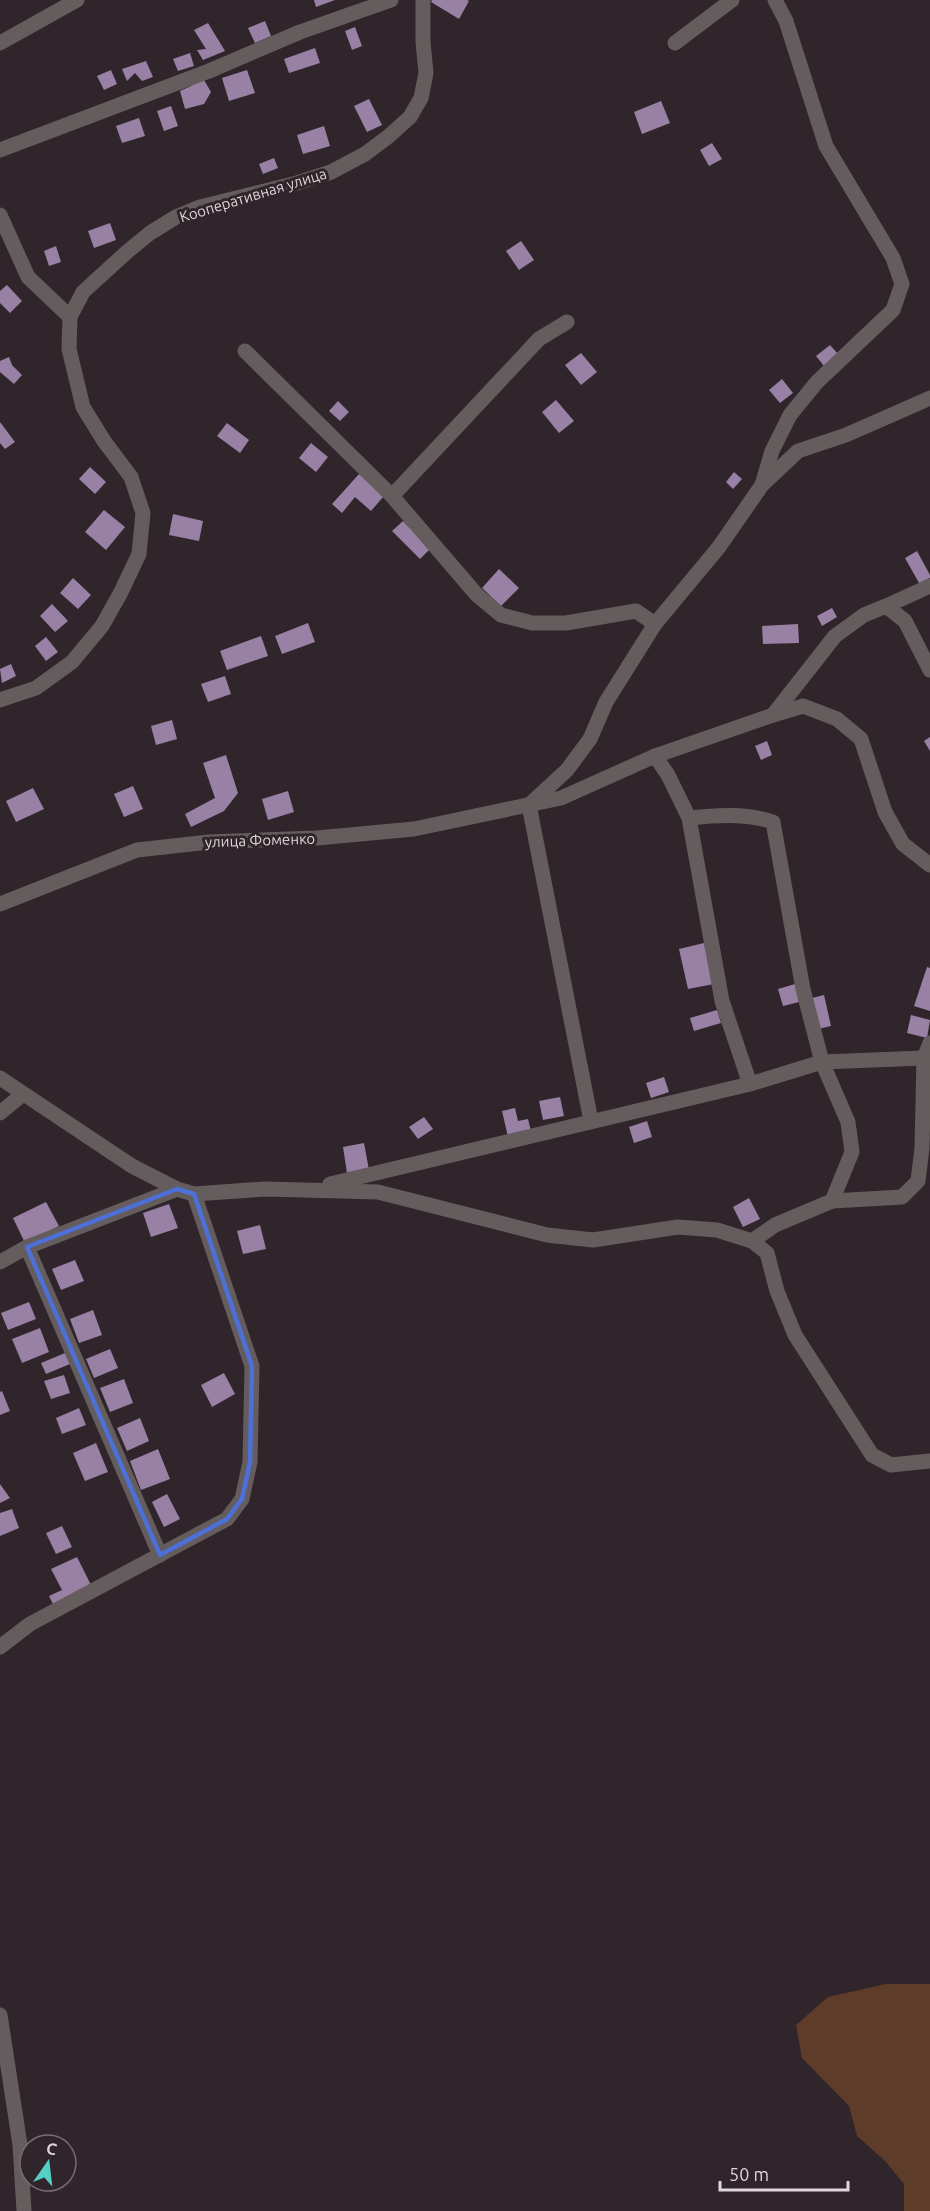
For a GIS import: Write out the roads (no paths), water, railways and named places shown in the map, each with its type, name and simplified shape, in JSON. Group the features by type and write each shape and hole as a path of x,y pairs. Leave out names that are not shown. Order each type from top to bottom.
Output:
{"street":[{"path":"0,43 77,0"},
{"path":"0,150 210,70 300,32 391,0"},
{"name":"Кооперативная улица","path":"0,700 36,688 72,662 102,626 139,554 143,513 131,477 104,441 83,407 69,349 70,317 83,292 150,233 176,217 200,207 297,183 331,172 389,136 410,117 421,98 426,73 423,0"},
{"path":"675,43 732,0"},
{"path":"762,485 772,451 790,415 818,382 893,310 902,284 893,258 826,146 786,21 775,0"},
{"path":"0,215 28,276 70,317"},
{"path":"392,496 539,339 567,322"},
{"path":"244,351 392,496 477,595 501,615 532,623 566,623 636,611 655,624"},
{"path":"591,1121 529,805 567,770 590,739 606,702 655,624 719,547 762,485 798,451 846,435 930,398"},
{"path":"773,715 835,636 864,615 930,586"},
{"path":"886,606 904,621 930,670"},
{"name":"улица Фоменко","path":"0,904 137,850 209,842 317,838 414,829 561,798 655,756 803,706 837,719 861,739 885,812 903,844 930,866"},
{"path":"655,756 668,775 689,818 722,1001 750,1084"},
{"path":"689,818 758,817 773,822 803,989 822,1062 848,1122 852,1152 832,1201"},
{"path":"752,1241 775,1225 832,1201 902,1197 918,1181 922,1148 924,1058 930,1043"},
{"path":"312,1189 750,1084 822,1062 924,1058"},
{"path":"0,1078 132,1166 177,1189 194,1194 265,1189 378,1192 548,1235 594,1240 678,1227 717,1230 752,1241 767,1253 777,1290 795,1335 872,1455 891,1465 930,1461"},
{"path":"0,1113 23,1094"},
{"path":"0,1262 27,1247 177,1189"},
{"path":"0,1647 30,1624 227,1519 242,1499 250,1462 252,1366 194,1194"},
{"path":"27,1247 160,1555"},
{"path":"0,2015 17,2125 24,2211"}]}
